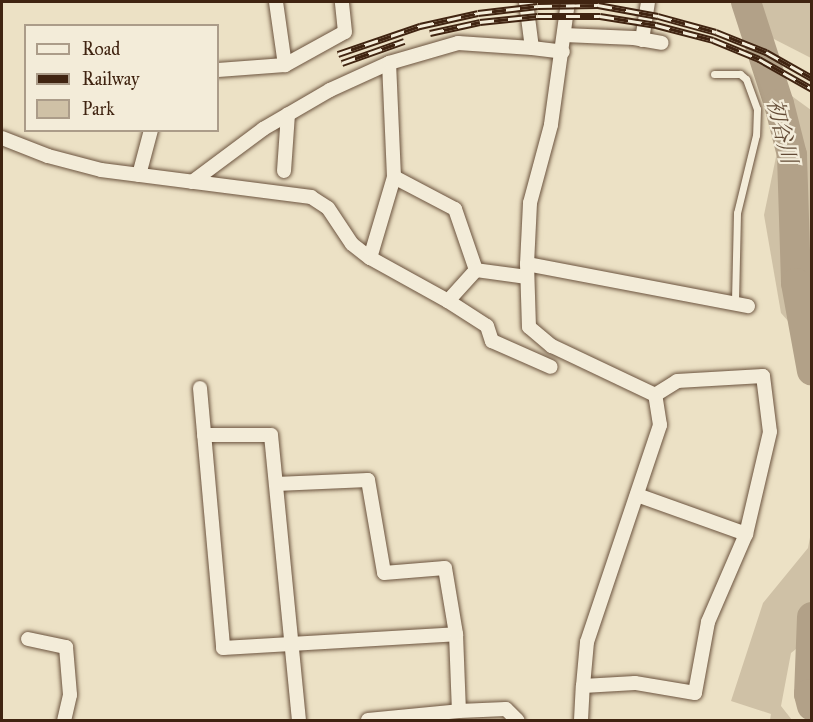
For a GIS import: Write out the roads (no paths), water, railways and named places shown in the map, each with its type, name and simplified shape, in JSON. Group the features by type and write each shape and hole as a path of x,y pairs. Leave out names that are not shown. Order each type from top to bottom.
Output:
{"street":[{"path":"276,2 285,65"},
{"path":"219,70 285,65 345,32 342,2"},
{"path":"526,2 532,48"},
{"path":"568,2 563,52 551,125 530,203 527,270 529,327 552,346 655,395"},
{"path":"642,40 648,2"},
{"path":"564,35 662,43"},
{"path":"192,182 263,129 330,90 389,63 458,43 563,52"},
{"path":"370,258 394,177 389,63"},
{"path":"284,171 288,114"},
{"path":"138,175 150,132"},
{"path":"2,138 48,156 101,170 311,197 328,208 352,244 370,258 448,301 487,326 492,341 551,367"},
{"path":"394,177 455,209 476,270"},
{"path":"448,301 476,270 527,270 742,305"},
{"path":"583,686 635,683 695,693 708,622 746,534 771,432 763,376 677,381 655,395"},
{"path":"200,388 223,648 456,634"},
{"path":"581,720 587,642 660,424 655,395"},
{"path":"204,435 271,435 299,720"},
{"path":"276,484 368,480 384,573 445,567 456,634 459,711"},
{"path":"637,495 746,534"},
{"path":"28,639 66,647 70,695 64,720"},
{"path":"368,720 506,709 518,720"}],"lane":[{"path":"714,74 740,74 746,79 757,109 756,135 736,213 742,305"}],"waterway":[{"name":"初谷川","path":"746,2 779,104 792,155 796,283 812,371"},
{"name":"初谷川","path":"812,617 809,694 812,706"}],"railway":[{"path":"338,54 420,26 478,13 538,6 598,5 658,16 716,32 766,52 812,78"},
{"path":"430,33 480,22 538,16 600,16 656,25 713,40 759,59 812,89"},
{"path":"342,63 404,41"}]}
